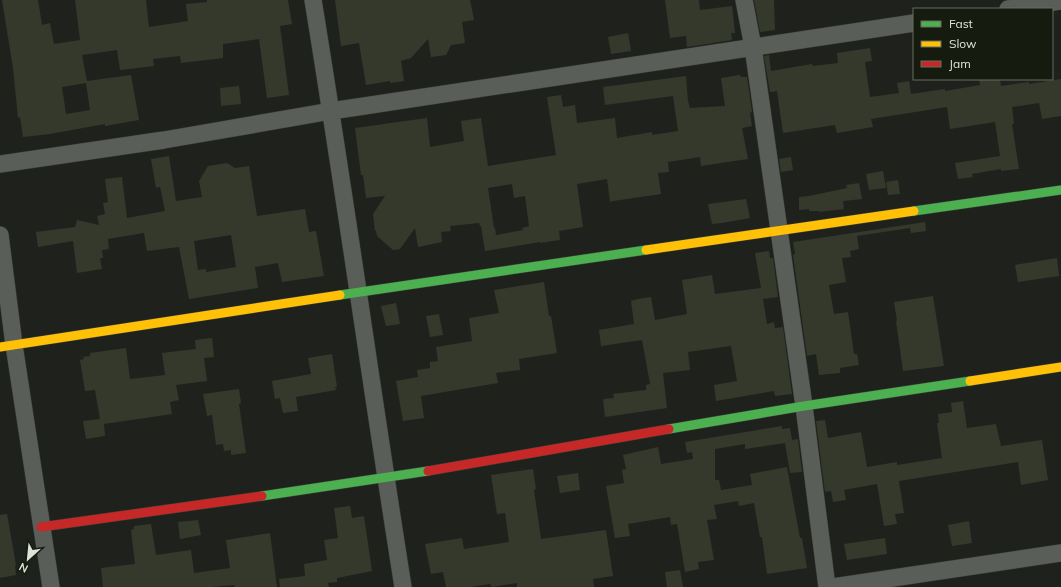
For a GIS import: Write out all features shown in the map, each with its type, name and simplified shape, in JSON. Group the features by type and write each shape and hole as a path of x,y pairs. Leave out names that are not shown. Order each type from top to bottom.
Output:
{"street":[{"path":"313,0 332,111 402,587"},
{"path":"744,0 753,47 804,406 827,587"},
{"path":"1015,8 1061,1"},
{"path":"0,164 164,140 332,111 913,23"},
{"path":"7,346 358,292 1061,190"},
{"path":"0,235 7,346 51,587"},
{"path":"41,527 385,478 804,406 1061,367"},
{"path":"833,587 912,581 1061,553"}],"building":[{"path":"2,0 38,0 42,25 50,23 54,44 80,40 75,0 146,0 149,27 188,21 186,4 207,2 207,0 288,0 292,24 280,26 289,95 267,98 259,39 223,44 223,58 181,63 180,56 153,59 154,66 120,70 117,50 82,55 87,81 131,75 139,120 23,137 20,117 18,118 13,68","holes":["86,83 90,110 66,114 62,87"]},
{"path":"335,0 470,0 474,20 462,22 465,43 451,45 446,55 431,57 428,39 411,58 401,61 404,81 390,83 390,81 366,85 359,43 341,46"},
{"path":"665,0 699,0 700,10 732,6 735,33 731,33 732,40 687,47 686,36 670,38"},
{"path":"754,0 774,0 775,30 760,32"},
{"path":"628,33 631,51 611,54 608,37"},
{"path":"870,48 872,61 865,62 870,97 899,93 897,83 909,81 911,94 945,89 945,91 980,85 979,80 1000,80 1001,86 1029,82 1029,84 1061,79 1061,116 1042,119 1039,103 1012,107 1014,124 1012,124 1019,169 1001,171 1001,169 972,174 973,177 958,179 955,163 1000,156 995,122 950,129 947,107 871,119 873,127 837,133 835,125 783,133 777,91 770,92 764,56 769,55 771,71 812,64 813,66 838,63 837,53"},
{"path":"740,75 741,77 747,77 752,112 750,113 752,126 742,128 748,159 701,166 700,157 668,162 669,172 658,173 661,194 610,202 607,179 577,184 583,227 559,231 560,240 485,251 481,226 479,223 450,226 451,231 441,232 442,242 418,247 415,228 400,249 393,250 377,236 373,214 385,196 366,198 363,175 361,175 355,128 427,118 430,147 464,141 461,121 481,118 488,166 556,155 547,97 561,95 563,107 575,105 577,123 615,118 617,138 652,132 652,135 678,131 673,96 605,105 603,87 686,76 690,108 725,106 721,78","holes":["512,184 514,198 525,196 529,226 522,228 523,230 496,235 488,188"]},
{"path":"239,86 241,104 221,106 220,88"},
{"path":"169,156 176,201 202,197 199,181 208,166 227,163 235,168 249,166 257,216 305,209 309,232 316,231 324,276 282,282 278,263 255,267 258,288 189,299 179,247 147,251 144,233 108,239 109,249 102,250 103,258 100,258 102,269 77,273 73,241 38,247 36,232 75,227 77,220 99,225 97,216 105,214 103,203 108,202 105,179 122,177 127,218 165,211 160,187 156,188 151,159","holes":["231,235 236,267 206,272 206,269 198,270 194,241"]},
{"path":"791,157 793,170 781,172 779,159"},
{"path":"883,171 886,188 869,190 866,174"},
{"path":"898,180 900,194 888,195 886,182"},
{"path":"859,183 862,199 843,201 844,209 819,212 809,211 809,209 799,210 799,197 847,188 846,185"},
{"path":"746,199 750,218 712,224 708,204"},
{"path":"925,222 926,231 911,233 910,228 857,236 859,249 850,251 851,257 842,258 846,282 829,285 834,314 848,312 854,354 857,354 859,365 840,368 840,373 819,375 816,354 807,356 793,255 795,254 793,242"},
{"path":"769,251 770,258 773,258 778,297 763,299 767,324 774,322 775,328 783,327 792,394 775,396 774,391 716,401 714,385 737,381 731,346 688,352 690,370 663,373 667,408 605,417 603,399 614,398 613,394 646,390 646,385 650,384 642,340 601,346 599,330 634,324 631,301 638,299 651,297 655,320 687,314 682,280 712,275 715,294 761,288 755,253"},
{"path":"1057,258 1059,276 1018,282 1015,265"},
{"path":"544,282 549,316 551,316 557,353 519,359 520,370 496,373 498,383 421,396 424,418 403,421 396,381 418,377 417,370 430,368 430,362 438,361 436,347 472,341 469,318 499,313 494,290"},
{"path":"933,296 944,366 903,371 894,302"},
{"path":"396,303 400,324 386,326 381,306"},
{"path":"439,314 443,335 430,337 426,316"},
{"path":"212,338 214,357 204,358 207,381 176,385 179,400 170,402 172,414 104,424 105,436 86,439 83,421 100,419 95,390 85,391 80,360 84,359 83,357 90,356 90,353 126,348 130,379 165,375 162,353 196,349 195,340"},
{"path":"332,354 337,387 335,387 336,390 296,397 298,411 283,413 280,398 275,399 272,381 311,374 308,358"},
{"path":"239,389 241,403 239,404 246,453 231,455 231,450 224,451 223,444 216,445 212,415 207,416 203,394"},
{"path":"963,401 967,428 996,424 1001,446 1042,440 1048,480 1021,485 1018,462 899,481 904,513 895,514 897,524 884,526 877,484 844,490 846,500 833,502 831,491 825,492 816,421 825,420 828,438 861,432 867,467 897,462 897,465 942,458 937,423 939,423 938,414 952,412 951,403"},
{"path":"782,426 782,429 790,428 792,440 798,439 802,472 790,473 785,443 745,449 745,444 715,449 715,480 719,480 721,490 752,485 750,474 787,467 807,568 767,574 762,537 760,537 754,503 739,506 738,501 714,505 717,519 707,520 714,560 698,562 699,569 685,572 677,524 671,525 670,517 628,524 630,536 615,538 606,486 624,483 622,470 626,469 623,455 658,447 661,464 693,459 692,452 687,453 685,442"},
{"path":"533,469 536,489 534,490 541,539 606,530 613,576 593,579 594,587 517,587 517,583 492,587 490,584 470,587 446,587 443,572 431,574 425,544 462,538 464,549 509,542 505,513 497,514 491,475"},
{"path":"578,473 580,490 560,493 557,476"},
{"path":"350,506 352,518 364,516 372,571 337,578 337,582 328,583 329,587 280,587 279,579 305,576 304,564 327,560 324,540 338,538 334,508"},
{"path":"7,514 16,565 16,575 0,578 0,515"},
{"path":"198,520 201,535 180,539 178,522"},
{"path":"969,521 972,543 952,546 948,525"},
{"path":"151,524 156,555 191,550 194,573 230,568 226,540 270,533 277,587 235,587 234,585 211,587 103,587 101,568 135,564 131,530 134,529 134,526"},
{"path":"885,538 887,554 847,560 844,544"},
{"path":"680,570 683,587 667,587 665,572"}],"traffic: fast":[{"path":"914,211 1061,190"},
{"path":"340,295 646,250"},
{"path":"669,429 804,406 970,381"},
{"path":"262,496 428,471"}],"traffic: slow":[{"path":"646,250 914,211"},
{"path":"0,347 340,295"},
{"path":"970,381 1061,367"}],"traffic: jam":[{"path":"428,471 669,429"},
{"path":"41,527 262,496"}]}
